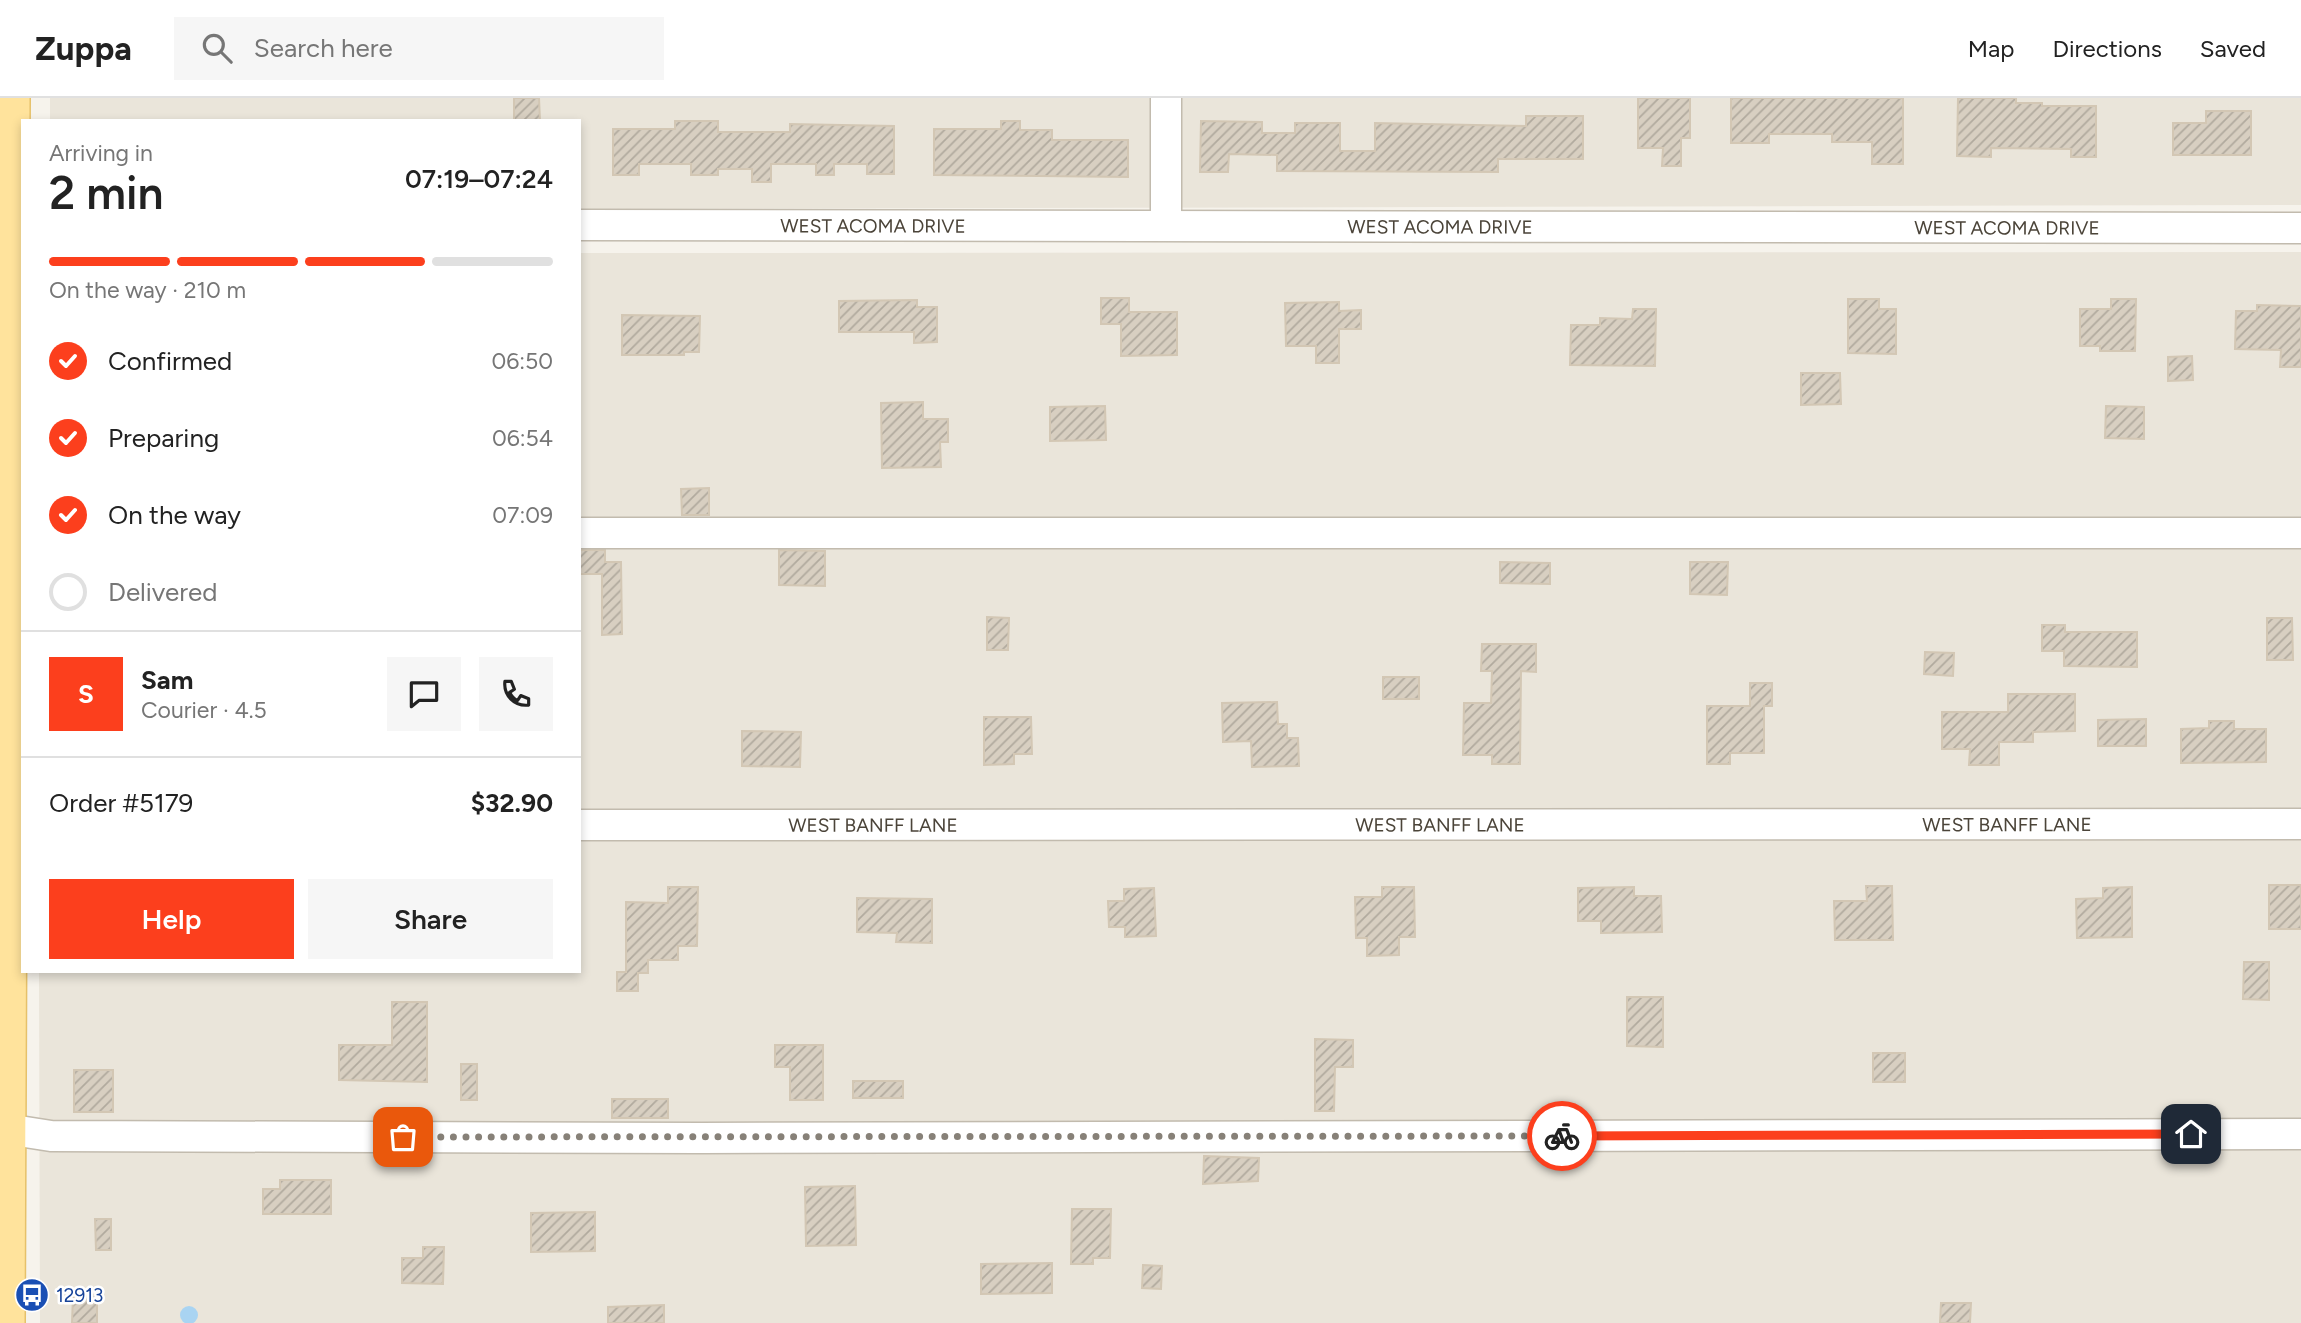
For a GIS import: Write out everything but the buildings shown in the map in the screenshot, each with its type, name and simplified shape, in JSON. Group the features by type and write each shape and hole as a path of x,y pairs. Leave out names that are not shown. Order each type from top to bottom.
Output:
{"main road":[{"path":"6,1323 3,1128 10,826 11,98"}],"street":[{"path":"1166,98 1166,225"},
{"name":"WEST ACOMA DRIVE","path":"581,225 2301,228"},
{"path":"581,533 2301,533"},
{"name":"WEST BANFF LANE","path":"581,825 2301,824"},
{"path":"3,1128 51,1136 673,1138 2301,1134"}],"shaded area":[{"path":"50,98 2301,98 2301,205 581,209 581,119 50,119"},
{"path":"2301,252 2301,1323 40,1323 39,973 581,973 581,253"}],"water":[{"path":"189,1306 195,1309 198,1315 195,1321 189,1324 183,1321 180,1315 183,1309"}],"way so far":[{"path":"403,1137 1562,1136"}],"place":[{"name":"12913","path":"32,1295"}],"route":[{"path":"1562,1136 2191,1134"}]}
